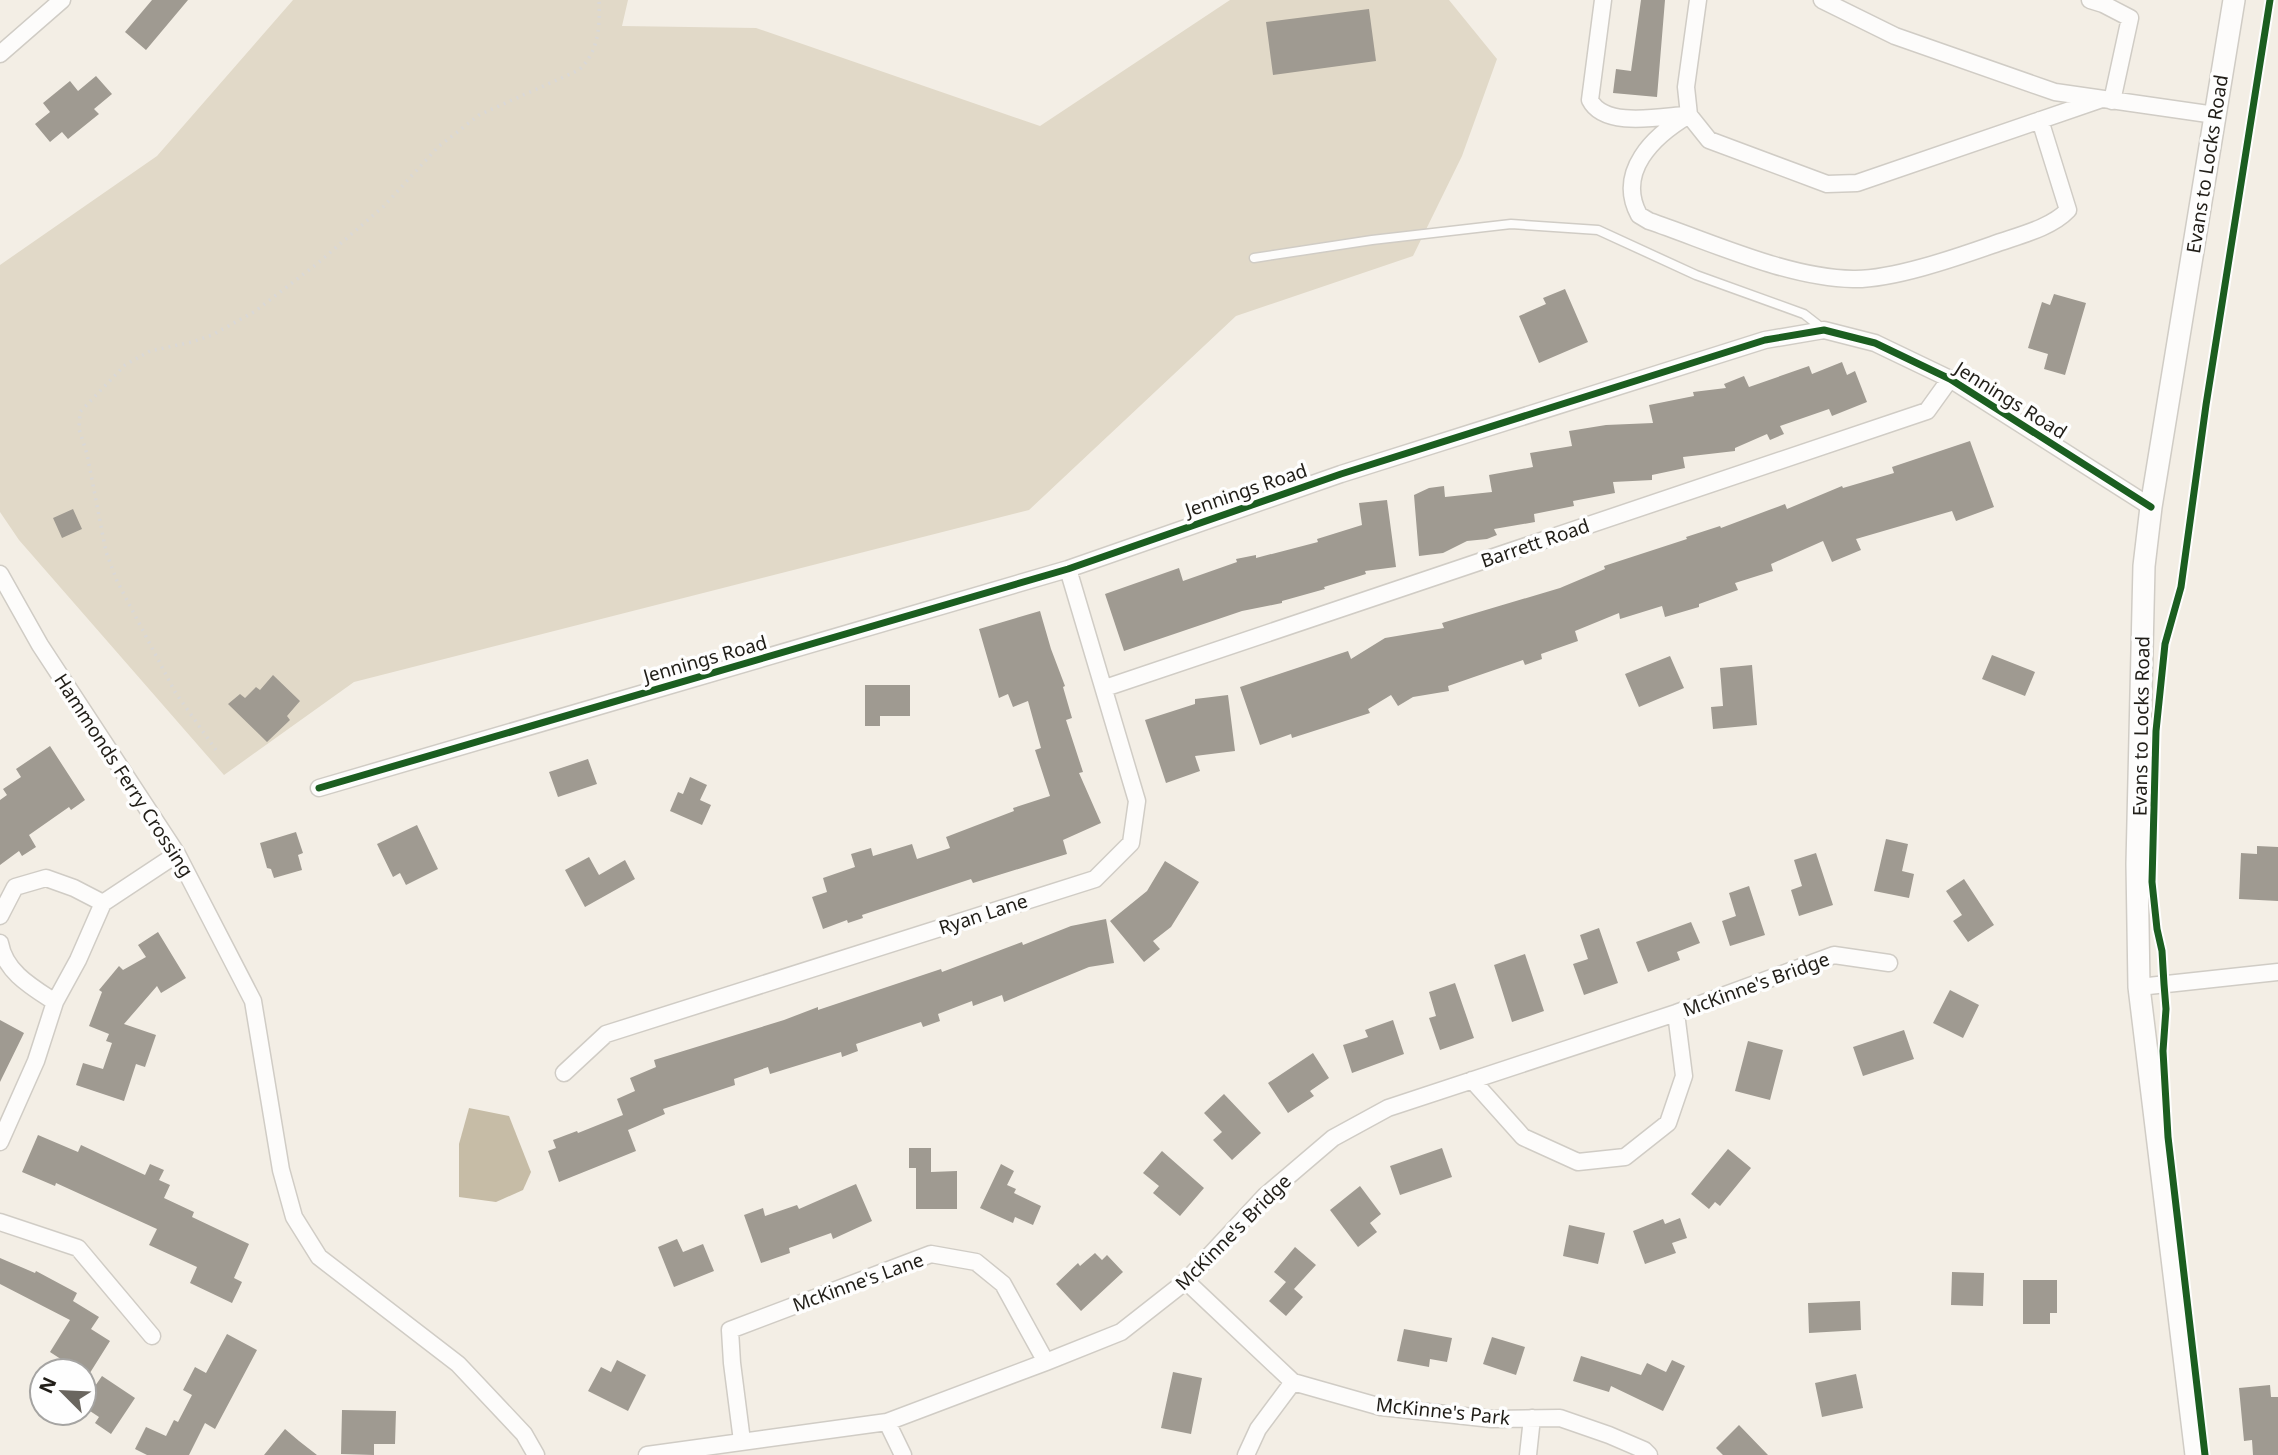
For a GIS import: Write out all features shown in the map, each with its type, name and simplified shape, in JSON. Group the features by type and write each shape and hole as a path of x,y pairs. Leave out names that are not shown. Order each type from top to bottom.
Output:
{"street":[{"path":"0,54 62,0"},
{"path":"1603,0 1590,100 1594,108 1603,115 1619,118 1689,115"},
{"path":"1698,0 1686,87 1689,115 1709,140 1827,184 1857,183 2040,120 2107,100"},
{"path":"1822,0 1895,36 2054,92 2215,115"},
{"path":"2090,0 2130,19 2107,100"},
{"name":"Evans to Locks Road","path":"2196,1455 2139,987 2137,864 2144,579 2151,507 2234,0"},
{"path":"1689,115 1668,127 1648,146 1634,173 1630,191 1639,215 1649,221 1796,272 1855,279 1890,275 1982,248 2059,220 2068,209 2040,120"},
{"name":"Jennings Road","path":"319,788 1068,569 1367,465 1765,340 1824,330 1875,344 1950,379 2151,507"},
{"name":"Barrett Road","path":"1105,688 1927,411 1950,379"},
{"name":"Ryan Lane","path":"564,1073 606,1034 1095,878 1131,843 1137,801 1068,569"},
{"name":"Hammonds Ferry Crossing","path":"0,575 40,645 177,853 253,1001 281,1170 294,1217 319,1258 458,1364 524,1434 536,1455"},
{"path":"0,1142 36,1060 55,1002 78,960 103,903 177,853"},
{"path":"0,916 15,887 46,878 103,903"},
{"path":"0,943 2,955 20,979 55,1002"},
{"name":"McKinne's Bridge","path":"647,1455 887,1422 1046,1362 1121,1332 1186,1281 1265,1196 1334,1138 1388,1108 1676,1013 1834,955 1889,963"},
{"path":"2139,987 2278,972"},
{"path":"1472,1080 1523,1137 1578,1162 1625,1157 1668,1123 1684,1076 1676,1013"},
{"path":"0,1222 78,1248 152,1336"},
{"name":"McKinne's Lane","path":"742,1441 730,1330 931,1254 976,1262 1003,1284 1046,1362"},
{"name":"McKinne's Park","path":"1186,1281 1293,1382 1381,1407 1492,1419 1560,1418 1609,1435 1649,1455"},
{"path":"1247,1455 1258,1429 1293,1382"},
{"name":"McKinne's Park","path":"1528,1455 1532,1418"},
{"path":"887,1422 903,1455"}],"lane":[{"path":"1254,258 1372,240 1511,224 1598,230 1696,275 1804,314 1824,330"}],"path":[{"path":"216,750 175,692 117,581 103,541 93,480 79,429 80,412 125,365 149,351 212,335 254,312 281,293 384,206 438,147 479,115 579,70 595,48 600,20 599,0"}],"shaded area":[{"path":"293,0 628,0 622,26 756,28 1040,126 1230,0 1449,0 1497,59 1462,156 1413,256 1236,316 1029,510 354,682 224,775 19,540 0,512 0,265 157,156"},
{"path":"469,1108 509,1116 531,1172 523,1190 496,1202 459,1197 459,1144"}],"building":[{"path":"152,0 188,0 146,50 125,32"},
{"path":"1641,0 1665,0 1657,97 1613,93 1616,69 1631,71"},
{"path":"1369,9 1376,61 1273,75 1266,22"},
{"path":"96,76 112,94 94,109 99,114 68,139 62,132 50,142 35,124 50,112 43,103 70,81 78,91"},
{"path":"1565,289 1588,342 1539,363 1519,316 1546,304 1543,298"},
{"path":"2054,294 2086,303 2065,375 2044,369 2048,354 2028,348 2042,302 2050,305"},
{"path":"1842,362 1847,375 1855,371 1867,402 1832,416 1829,409 1780,426 1784,434 1770,440 1767,434 1735,448 1735,451 1683,457 1685,468 1652,475 1652,480 1613,482 1615,493 1573,501 1574,506 1534,514 1535,522 1494,529 1497,535 1487,539 1467,541 1443,553 1419,556 1414,495 1429,488 1444,486 1445,497 1492,492 1489,475 1533,467 1530,453 1572,446 1569,431 1606,425 1653,423 1649,405 1694,396 1693,392 1726,388 1724,384 1744,376 1749,387 1809,366 1812,374"},
{"path":"1970,441 1994,507 1956,521 1952,511 1856,539 1861,550 1832,562 1823,541 1771,564 1773,571 1735,583 1738,590 1699,604 1699,607 1665,617 1662,606 1620,619 1619,613 1575,631 1578,641 1541,654 1542,659 1525,665 1523,660 1448,686 1449,691 1413,697 1398,706 1391,695 1368,709 1370,713 1292,738 1291,734 1260,745 1240,687 1348,651 1351,659 1385,638 1444,628 1442,623 1560,588 1605,569 1604,566 1785,504 1787,509 1842,486 1843,488 1894,473 1892,467"},
{"path":"1387,500 1396,567 1365,571 1366,574 1324,587 1325,589 1282,603 1242,611 1124,651 1105,594 1179,568 1183,581 1237,562 1236,559 1256,555 1256,558 1318,542 1317,539 1362,525 1359,503"},
{"path":"73,509 82,529 62,538 53,518"},
{"path":"1040,611 1065,686 1063,687 1072,718 1066,720 1083,772 1079,773 1101,823 1063,840 1067,854 973,883 971,879 862,915 863,918 848,923 847,920 823,929 812,897 827,892 823,878 855,867 851,854 871,848 873,856 912,844 917,859 950,848 946,837 1014,811 1013,808 1050,796 1035,750 1041,748 1028,701 1013,707 1008,694 999,698 979,629"},
{"path":"1992,655 2035,672 2025,696 1982,679"},
{"path":"1670,656 1684,688 1639,707 1625,674"},
{"path":"1752,665 1757,725 1713,729 1711,707 1723,706 1720,668"},
{"path":"273,675 300,701 287,716 290,720 267,742 228,704 240,694 245,698 256,687 260,690"},
{"path":"865,685 910,685 910,716 880,716 880,726 865,726"},
{"path":"1228,695 1235,751 1195,756 1200,771 1166,783 1145,720 1195,704 1195,699"},
{"path":"50,746 85,800 71,810 69,807 29,835 36,847 22,856 19,851 0,865 0,800 7,795 3,789 21,777 16,769"},
{"path":"588,759 597,784 558,797 549,772"},
{"path":"690,777 707,785 700,800 711,805 702,825 670,811 678,792 683,794"},
{"path":"417,825 438,869 406,885 400,873 393,877 377,844"},
{"path":"296,832 303,853 298,855 302,870 274,878 271,869 267,868 260,843"},
{"path":"1886,839 1908,844 1902,871 1914,874 1909,898 1874,891"},
{"path":"2257,846 2278,847 2278,901 2239,899 2241,853 2257,854"},
{"path":"1816,853 1833,905 1799,916 1791,890 1802,886 1794,860"},
{"path":"589,857 599,875 625,860 635,879 585,907 565,870"},
{"path":"1165,861 1199,882 1171,927 1153,941 1160,949 1144,962 1110,921 1147,891"},
{"path":"1964,879 1994,925 1968,942 1953,921 1962,915 1946,891"},
{"path":"1749,886 1765,935 1730,946 1722,921 1736,916 1729,893"},
{"path":"1106,919 1114,963 1089,967 1004,1002 1002,995 973,1006 972,1001 938,1014 940,1021 923,1027 921,1022 856,1044 858,1051 842,1057 841,1052 770,1074 768,1067 734,1079 735,1085 663,1109 665,1114 628,1130 636,1151 559,1182 548,1151 556,1148 553,1140 623,1115 617,1099 635,1091 630,1078 656,1067 654,1060 941,969 942,972 1071,926"},
{"path":"1691,922 1700,943 1677,952 1680,960 1648,972 1636,942"},
{"path":"1599,928 1618,983 1584,995 1573,964 1588,959 1580,935"},
{"path":"158,932 186,978 161,993 157,986 124,1024 156,1035 145,1067 136,1064 124,1101 76,1085 83,1063 103,1069 112,1043 106,1041 109,1034 89,1026 102,992 99,990 119,966 123,970 146,957 138,945"},
{"path":"1525,954 1544,1011 1512,1022 1494,965"},
{"path":"1455,983 1474,1038 1440,1050 1429,1018 1436,1016 1429,992"},
{"path":"1950,990 1979,1005 1963,1038 1933,1023"},
{"path":"0,1020 24,1033 0,1082"},
{"path":"1393,1020 1404,1054 1352,1073 1343,1045 1368,1037 1365,1030"},
{"path":"1904,1030 1914,1059 1863,1076 1853,1047"},
{"path":"1748,1041 1783,1050 1770,1100 1735,1091"},
{"path":"1313,1053 1329,1078 1310,1091 1314,1096 1288,1113 1268,1083"},
{"path":"1224,1094 1261,1133 1232,1160 1213,1140 1222,1132 1204,1113"},
{"path":"38,1135 78,1152 81,1145 145,1175 150,1164 164,1170 159,1180 170,1185 164,1198 194,1212 192,1217 249,1244 234,1278 242,1282 232,1303 190,1283 197,1267 149,1245 157,1229 56,1183 55,1186 22,1172"},
{"path":"909,1148 931,1148 931,1172 957,1171 957,1209 916,1209 916,1168 909,1168"},
{"path":"1442,1148 1452,1177 1400,1195 1390,1166"},
{"path":"1728,1149 1751,1168 1720,1206 1715,1202 1709,1209 1691,1194"},
{"path":"1162,1151 1204,1188 1180,1216 1153,1193 1159,1186 1143,1173"},
{"path":"1001,1164 1014,1171 1007,1185 1016,1189 1014,1193 1041,1206 1033,1225 1015,1217 1013,1223 980,1208"},
{"path":"856,1184 872,1221 833,1239 831,1233 789,1248 790,1253 761,1263 744,1215 763,1208 765,1216 797,1205 799,1209"},
{"path":"1360,1186 1381,1214 1370,1223 1377,1232 1358,1247 1330,1210"},
{"path":"1680,1218 1687,1238 1672,1243 1676,1253 1645,1264 1633,1231 1663,1219 1665,1224"},
{"path":"1569,1225 1605,1233 1598,1264 1563,1256"},
{"path":"677,1239 683,1252 703,1244 714,1271 674,1287 658,1247"},
{"path":"1295,1247 1316,1265 1294,1289 1303,1297 1286,1316 1269,1301 1286,1282 1274,1272"},
{"path":"1095,1253 1102,1260 1107,1255 1123,1272 1081,1311 1056,1284 1078,1263 1080,1266"},
{"path":"0,1258 35,1273 36,1271 77,1293 73,1301 99,1317 91,1329 110,1341 98,1360 98,1357 58,1357 50,1352 70,1320 0,1284"},
{"path":"1952,1272 1984,1273 1983,1306 1951,1305"},
{"path":"2023,1280 2057,1280 2057,1313 2050,1313 2050,1324 2023,1324"},
{"path":"1860,1301 1861,1330 1809,1333 1808,1303"},
{"path":"1404,1329 1452,1338 1447,1362 1430,1359 1429,1367 1397,1361"},
{"path":"227,1334 257,1350 215,1429 205,1423 189,1455 147,1455 135,1449 146,1427 166,1436 174,1420 178,1422 192,1395 183,1390 195,1367 206,1373"},
{"path":"1492,1337 1525,1347 1516,1375 1483,1364"},
{"path":"1581,1356 1641,1375 1647,1363 1666,1372 1672,1360 1685,1366 1663,1411 1611,1386 1609,1392 1573,1381"},
{"path":"617,1360 646,1375 628,1411 588,1391 601,1367 611,1372"},
{"path":"1173,1372 1202,1378 1191,1434 1161,1428"},
{"path":"1856,1374 1863,1408 1822,1417 1815,1383"},
{"path":"102,1376 135,1398 111,1434 98,1425 98,1382"},
{"path":"2270,1385 2271,1397 2278,1397 2278,1455 2253,1455 2252,1440 2244,1441 2239,1388"},
{"path":"342,1410 396,1411 395,1444 374,1444 374,1455 341,1454"},
{"path":"1739,1425 1768,1455 1723,1455 1716,1448"},
{"path":"285,1429 299,1441 317,1455 264,1455"}],"cycle path":[{"path":"2205,1455 2168,1137 2163,1051 2166,1009 2162,951 2152,882 2156,731 2165,644 2181,587 2206,405 2270,0"},
{"path":"319,788 1068,569 1341,474 1765,340 1824,330 1875,343 1950,379 2151,507"}]}
